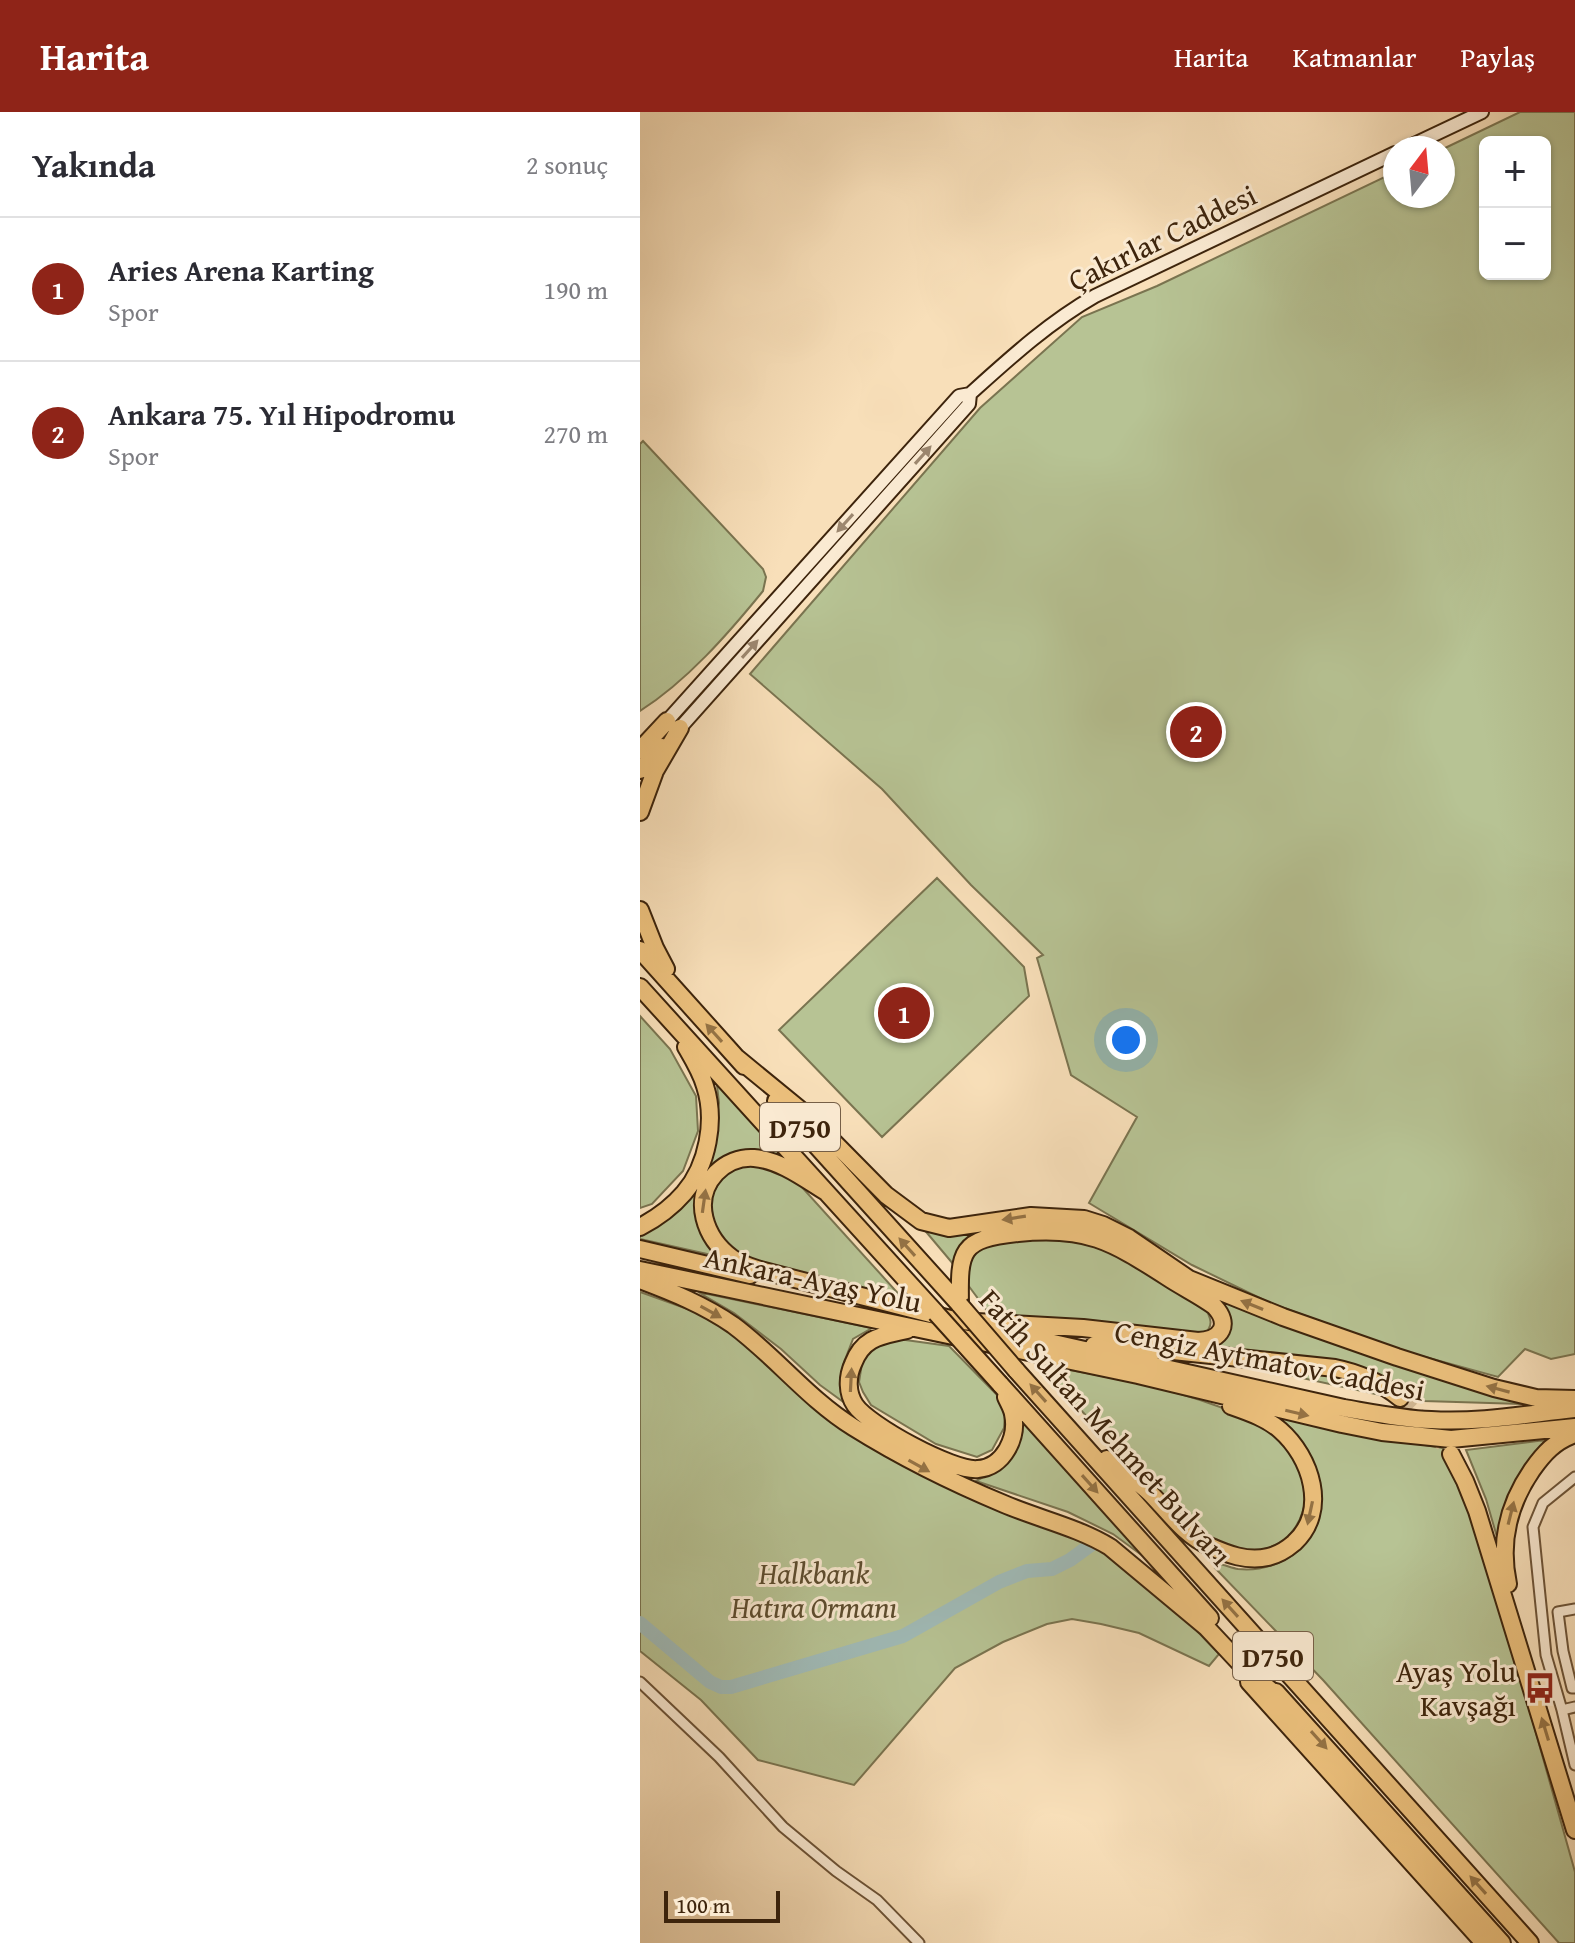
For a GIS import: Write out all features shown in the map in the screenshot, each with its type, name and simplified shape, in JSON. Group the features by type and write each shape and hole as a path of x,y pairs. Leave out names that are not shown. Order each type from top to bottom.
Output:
{"highway":[{"path":"640,747 673,724"},
{"path":"640,770 673,724"},
{"path":"640,812 673,724"},
{"path":"640,910 655,948 680,995"},
{"name":"Fatih Sultan Mehmet Bulvarı","path":"640,950 959,1313 1075,1435 1530,1943"},
{"name":"Fatih Sultan Mehmet Bulvarı","path":"640,987 1502,1943"},
{"path":"640,1227 658,1217 686,1191 698,1171 709,1130 710,1109 705,1086 695,1062 668,1018"},
{"path":"737,1058 809,1117 886,1195 921,1221 949,1228 1031,1216 1084,1219 1129,1238 1189,1279 1295,1322 1494,1388 1536,1398 1575,1399"},
{"path":"826,1192 771,1162 745,1158 722,1167 713,1176 703,1195 703,1217 712,1237 722,1248 742,1263 760,1270 959,1313 1198,1341 1215,1338 1220,1334 1223,1323 1214,1306 1120,1247 1103,1240 1046,1230 997,1235 976,1241 962,1259 959,1313"},
{"name":"Ankara-Ayaş Yolu","path":"640,1249 959,1313"},
{"name":"Ankara-Ayaş Yolu","path":"640,1270 975,1342"},
{"path":"640,1280 680,1295 734,1326 809,1395 852,1427 928,1471 1007,1506 1095,1538 1110,1547 1206,1627 1250,1674 1283,1700"},
{"name":"Cengiz Aytmatov Caddesi","path":"959,1313 1035,1341 1395,1417 1467,1421 1575,1409"},
{"path":"912,1329 868,1342 858,1350 853,1362 849,1373 851,1396 865,1417 875,1424 955,1466 975,1470 989,1467 1001,1459 1013,1434 1013,1415 1000,1384"},
{"path":"1035,1341 1173,1351 1335,1368 1385,1385 1400,1398"},
{"name":"Cengiz Aytmatov Caddesi","path":"975,1342 1138,1375 1342,1424 1421,1437 1451,1439 1575,1427"},
{"path":"1075,1435 1147,1491 1204,1544 1241,1558 1267,1557 1291,1545 1307,1527 1313,1498 1311,1479 1294,1445 1280,1431 1255,1415 1138,1375"},
{"path":"1519,1645 1505,1570 1504,1548 1511,1509 1523,1482 1543,1455 1558,1442 1575,1434"},
{"path":"1451,1454 1477,1511 1575,1830"},
{"path":"1182,1606 1484,1943"}],"main road":[{"path":"1431,136 1482,112"},
{"name":"Çakırlar Caddesi","path":"673,724 715,667 959,396 970,394 1028,343 1095,296 1383,159"},
{"name":"Çakırlar Caddesi","path":"673,724 726,677 969,404 970,394"},
{"path":"715,667 726,677"}],"street":[{"path":"1575,1477 1543,1503 1533,1527 1546,1655 1575,1765"},
{"path":"1575,1609 1558,1612 1563,1651 1572,1688 1575,1688"},
{"path":"1546,1655 1563,1651"},
{"path":"640,1682 719,1757 783,1827 877,1900 919,1943"},
{"path":"1562,1710 1575,1707"}],"green space":[{"path":"1520,112 1575,112 1575,1354 1551,1359 1525,1349 1498,1377 1396,1349 1268,1302 1192,1265 1089,1203 1137,1117 1071,1075 1037,958 1043,955 971,885 882,789 750,674 980,408 1082,317 1157,286 1383,178 1383,208 1455,208 1455,143"},
{"path":"643,441 763,569 766,577 763,591 721,640 674,686 640,711 640,444"},
{"path":"937,878 1024,967 1029,996 882,1137 779,1030"},
{"path":"640,1016 670,1049 696,1096 698,1131 683,1171 652,1204 640,1208"},
{"path":"716,1077 781,1148 779,1157 748,1153 727,1156 718,1161 704,1182 698,1198 725,1258 640,1239 640,1232 664,1220 712,1142 719,1103"},
{"path":"745,1164 775,1170 800,1185 904,1300 794,1275 734,1253 713,1227 710,1198 720,1181"},
{"path":"1046,1220 1104,1231 1140,1249 1186,1281 1306,1331 1522,1404 1424,1401 1408,1389 1375,1374 1342,1364 1212,1349 1228,1329 1228,1319 1221,1306 1139,1254 1094,1233 1048,1226 982,1234 964,1246 954,1265 922,1227 944,1233"},
{"path":"1061,1235 1114,1249 1205,1308 1210,1319 1209,1328 1204,1334 991,1316 965,1281 965,1267 975,1249 992,1240"},
{"name":"Halkbank Hatıra Ormanı","path":"640,1292 707,1316 825,1412 1097,1546 1179,1612 1219,1654 1209,1666 1139,1633 1072,1619 1047,1624 1003,1642 955,1668 854,1785 758,1760 701,1700 640,1651"},
{"path":"698,1292 872,1328 853,1339 843,1365 842,1383 857,1412 734,1313"},
{"path":"891,1338 949,1346 1000,1398 1005,1413 1004,1428 992,1450 977,1457 936,1444 871,1405 859,1382 863,1357"},
{"path":"1229,1362 1342,1376 1371,1385 1394,1398"},
{"path":"1038,1364 1166,1390 1216,1405 1265,1426 1286,1447 1297,1464 1305,1489 1300,1519 1282,1541 1260,1550 1232,1550 1211,1541 1186,1523"},
{"path":"1277,1413 1369,1436 1443,1448 1477,1523 1575,1872 1575,1943 1559,1943 1323,1680 1215,1568 1219,1564 1238,1569 1260,1568 1281,1562 1299,1550 1313,1528 1321,1502 1276,1420"},
{"path":"1022,1419 1147,1559 1113,1534 1068,1512 976,1481 998,1469"},
{"path":"1545,1440 1523,1474 1499,1544 1486,1499 1466,1450"}],"waterway":[{"path":"640,1623 710,1682 731,1687 903,1636 999,1582 1027,1571 1052,1569 1092,1544"}],"tunnel":[{"path":"1400,1398 1451,1454"}],"place":[{"name":"Ankara 75. Yıl Hipodromu","path":"1196,732"},
{"name":"Aries Arena Karting","path":"904,1013"},
{"name":"Ayaş Yolu Kavşağı","path":"1540,1688"}]}
